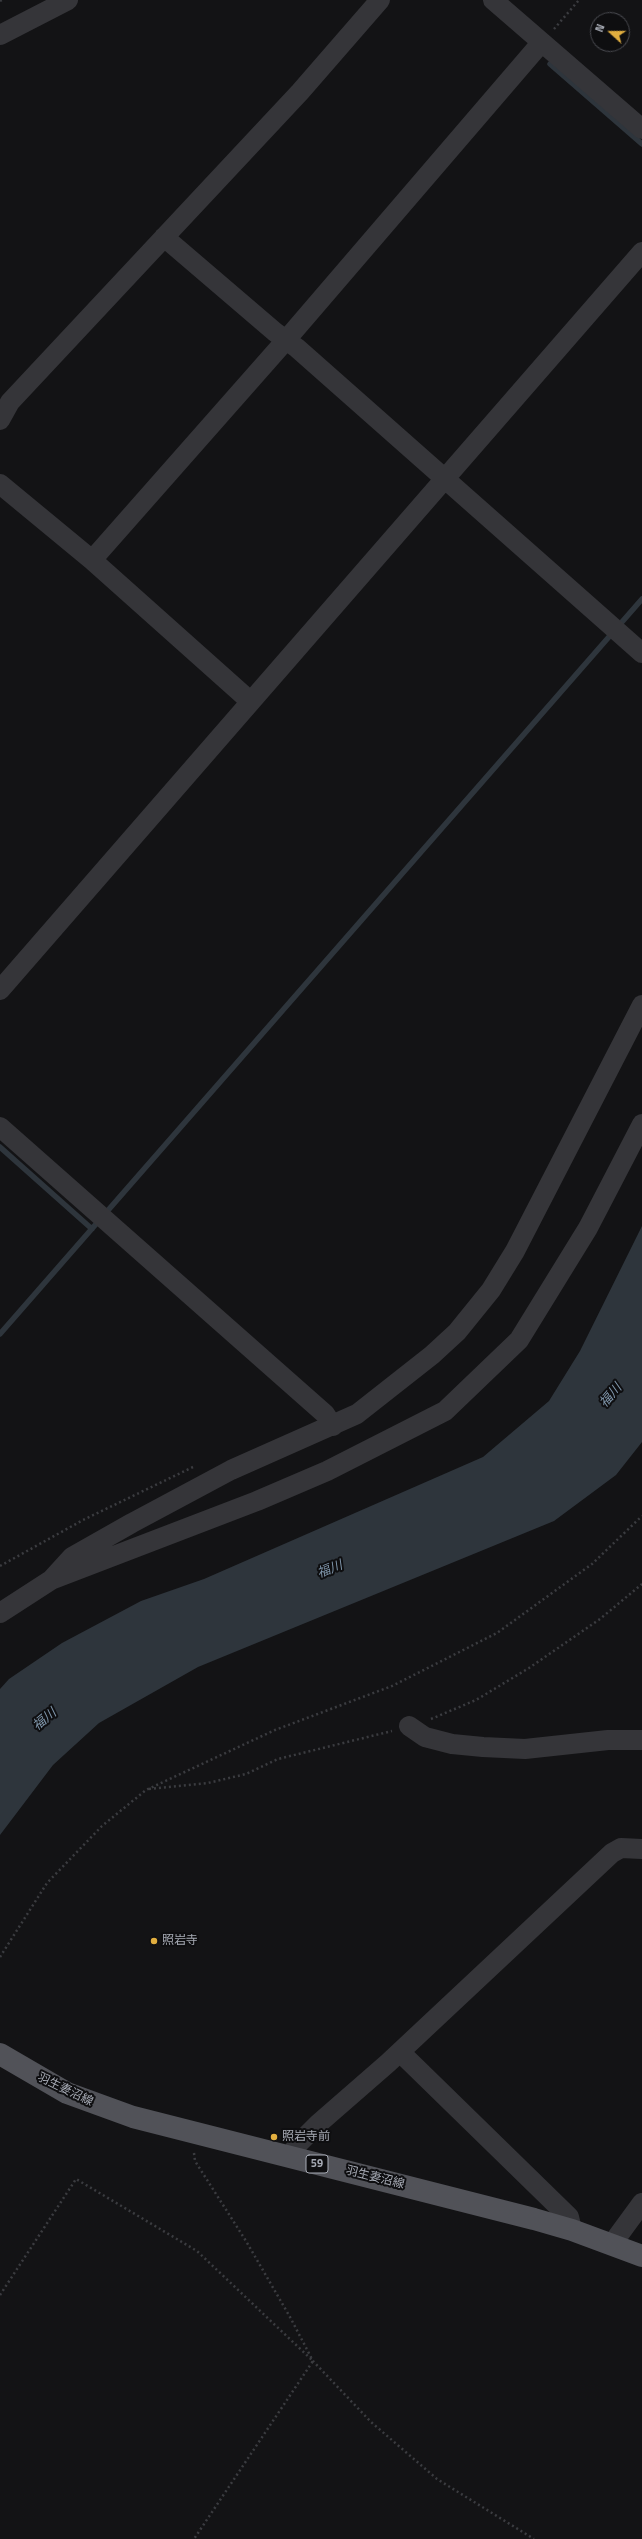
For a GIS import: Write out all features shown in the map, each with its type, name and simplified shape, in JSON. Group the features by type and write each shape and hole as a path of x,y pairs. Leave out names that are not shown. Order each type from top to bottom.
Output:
{"main road":[{"name":"羽生妻沼線","path":"0,2054 67,2093 95,2105 190,2133 572,2230 642,2256"}],"street":[{"path":"0,35 68,0"},
{"path":"0,420 10,402 300,92 380,0"},
{"path":"493,0 642,129"},
{"path":"92,560 286,340 541,42"},
{"path":"164,237 286,340 446,479 642,653"},
{"path":"0,990 642,252"},
{"path":"0,484 92,560 250,701"},
{"path":"51,1580 72,1558 132,1523 231,1470 333,1426 357,1414 432,1355 456,1332 484,1300 515,1251 642,1005"},
{"path":"0,1613 51,1580 257,1501 327,1471 445,1411 519,1340 588,1228 642,1124"},
{"path":"0,1127 325,1414 333,1426"},
{"path":"409,1726 425,1737 452,1744 483,1747 524,1749 608,1740 642,1740"},
{"path":"289,2157 318,2124 400,2052 612,1853 621,1848 642,1849"},
{"path":"400,2052 569,2217 572,2230"},
{"path":"612,2244 642,2203"}],"path":[{"path":"541,42 579,0"},
{"path":"0,1957 47,1883 102,1826 146,1790 275,1730 392,1686 490,1636 592,1564 642,1516"},
{"path":"190,2133 195,2161 250,2248 313,2361"},
{"path":"0,2295 76,2179 196,2251 313,2361 371,2422 437,2479 534,2539"},
{"path":"194,2539 313,2361"}],"water":[{"name":"福川","path":"642,1226 642,1442 616,1475 554,1521 198,1667 99,1723 53,1765 0,1835 0,1689 9,1679 62,1643 141,1601 204,1579 483,1457 549,1401 580,1351"}],"waterway":[{"path":"550,64 642,144"},
{"path":"0,1334 642,599"},
{"path":"0,1147 92,1229"}],"place":[{"name":"照岩寺","path":"154,1941"},
{"name":"照岩寺前","path":"274,2137"}]}
